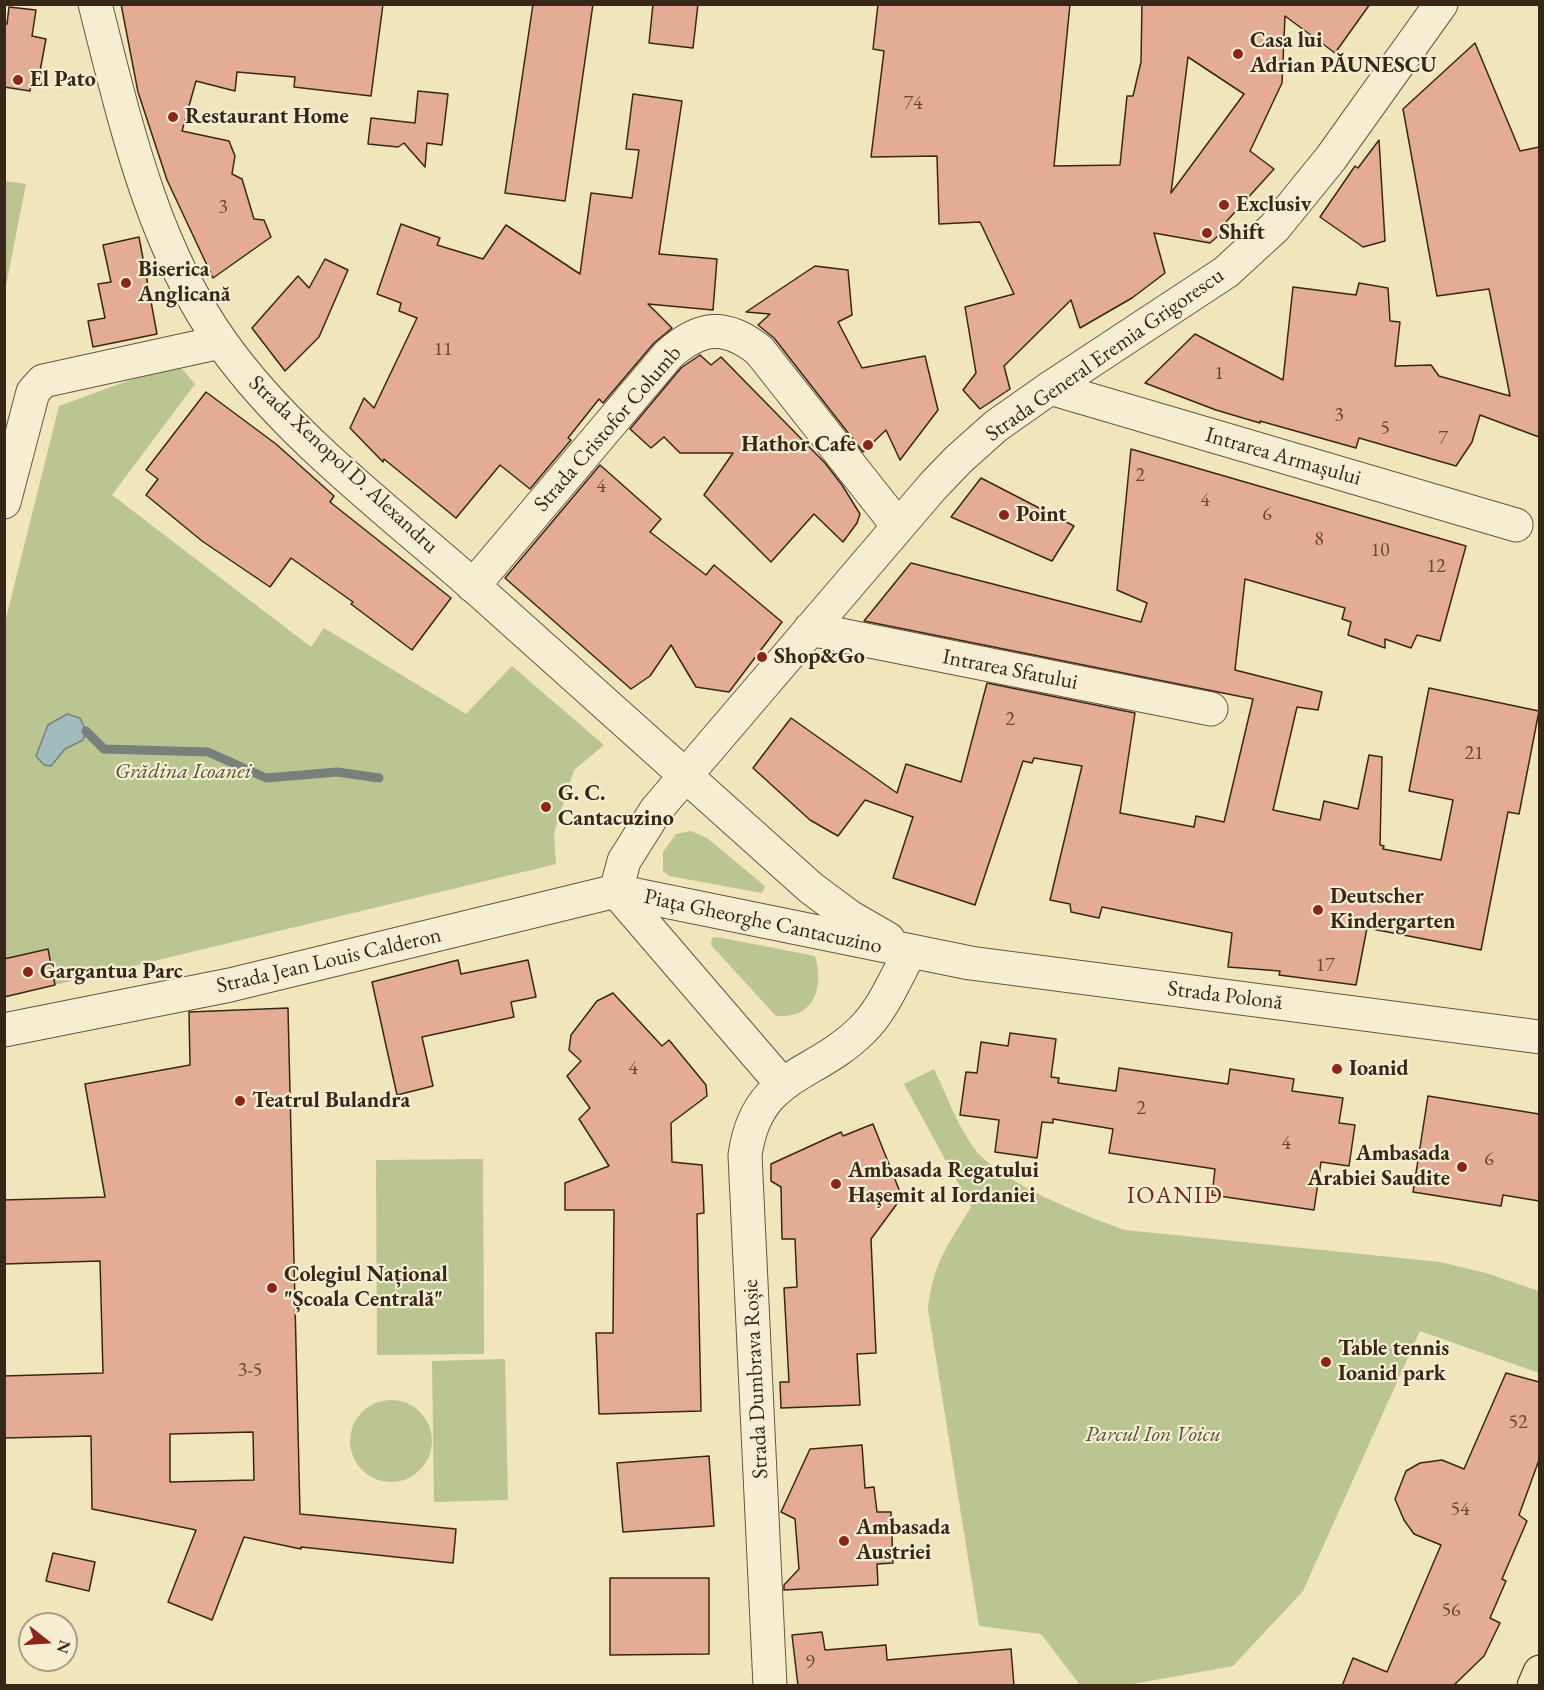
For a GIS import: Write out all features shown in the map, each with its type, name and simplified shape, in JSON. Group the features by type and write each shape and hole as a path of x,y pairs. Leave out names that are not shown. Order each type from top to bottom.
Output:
{"main road":[{"path":"1534,1686 1539,1672"}],"street":[{"name":"Strada Xenopol D. Alexandru","path":"95,4 138,166 161,232 193,295 221,342 266,396 314,443 686,776"},
{"name":"Strada General Eremia Grigorescu","path":"686,776 898,526 959,459 996,426 1050,388 1226,272 1275,227 1331,158 1441,4"},
{"name":"Strada Cristofor Columb","path":"473,586 668,355 694,335 709,331 726,331 745,339 759,350 898,526"},
{"path":"4,502 33,392 43,381 221,342"},
{"name":"Intrarea Armașului","path":"1050,388 1516,525"},
{"name":"Intrarea Sfatului","path":"810,629 1210,709"},
{"name":"Piața Gheorghe Cantacuzino","path":"616,891 624,861 638,836 686,776 828,902 910,952"},
{"name":"Piața Gheorghe Cantacuzino","path":"616,891 910,952"},
{"name":"Piața Gheorghe Cantacuzino","path":"616,891 782,1084 852,1040 864,1028 910,952"},
{"name":"Strada Jean Louis Calderon","path":"4,1030 230,985 616,891"},
{"name":"Strada Polonă","path":"910,952 970,963 1539,1037"},
{"name":"Strada Dumbrava Roșie","path":"770,1686 745,1155 756,1115 782,1084"}],"green space":[{"path":"4,181 26,184 5,291"},
{"name":"Grădina Icoanei","path":"177,363 195,384 112,495 311,647 324,628 466,714 512,666 604,745 574,770 554,833 556,864 5,997 5,622 59,406"},
{"path":"691,831 707,838 765,886 762,893 669,876 663,871 663,852 676,834"},
{"path":"717,937 815,956 818,979 814,999 800,1012 789,1016 776,1016 711,945 712,938"},
{"name":"Parcul Ion Voicu","path":"934,1069 962,1129 973,1147 985,1160 1002,1173 1043,1196 1108,1224 1125,1230 1440,1262 1486,1273 1539,1291 1539,1373 1420,1331 1303,1591 1233,1666 1127,1685 1080,1685 1041,1634 979,1626 928,1309 930,1293 943,1255 971,1207 904,1084"},
{"path":"483,1159 484,1354 377,1355 376,1160"},
{"path":"505,1359 508,1500 434,1502 432,1361"},
{"path":"391,1400 407,1403 420,1412 429,1425 432,1441 429,1457 420,1470 407,1479 391,1482 375,1479 362,1470 353,1457 350,1441 353,1425 362,1412 375,1403"}],"water":[{"path":"67,714 80,718 86,731 83,740 65,749 51,766 44,765 36,756 48,725"}],"building":[{"path":"121,4 383,4 371,96 294,87 295,77 237,72 235,91 196,81 182,131 229,141 235,156 232,174 242,179 254,219 264,220 271,237 213,278 167,180 138,92"},
{"path":"533,4 593,4 565,201 505,193"},
{"path":"653,4 698,4 693,48 649,43"},
{"path":"878,4 1070,4 1054,166 1120,165 1127,96 1133,96 1141,62 1142,4 1370,4 1335,53 1285,16 1282,83 1250,151 1274,169 1225,223 1231,225 1210,243 1154,233 1165,273 1132,298 1080,328 1071,300 1004,366 1010,389 980,409 963,390 976,373 965,307 1014,294 980,222 939,224 937,156 871,157 884,51 873,49","holes":["1188,57 1244,94 1171,193"]},
{"name":"El Pato","path":"9,7 36,10 32,36 46,39 40,71 34,70 30,91 4,87 4,23 7,24"},
{"path":"1475,43 1520,151 1539,147 1539,437 1480,415 1472,442 1456,466 1359,438 1356,448 1260,421 1260,423 1216,410 1145,383 1195,334 1283,380 1293,287 1356,295 1359,283 1388,288 1390,321 1400,322 1395,366 1431,365 1439,376 1510,396 1489,289 1437,296 1403,109"},
{"path":"418,91 448,94 442,145 427,143 425,167 404,143 398,147 368,144 371,118 415,123"},
{"path":"633,94 682,101 659,254 717,259 713,310 648,304 672,328 654,343 603,403 599,399 568,438 571,440 530,489 500,465 456,518 384,459 383,462 350,428 364,398 374,408 417,318 399,311 401,303 377,294 401,224 440,238 437,245 483,259 506,225 580,274 591,193 632,198 639,150 626,149"},
{"path":"1379,140 1385,241 1363,247 1320,217 1355,166 1358,168"},
{"name":"Biserica Anglicană","path":"139,237 157,334 93,347 88,321 105,318 98,284 111,282 103,245"},
{"path":"325,259 348,270 319,337 285,371 252,328 298,276 309,288"},
{"path":"815,266 848,270 852,315 838,322 862,368 925,356 938,410 900,460 886,430 863,452 774,338 758,325 770,314 746,312"},
{"path":"700,355 711,365 721,357 825,463 842,485 860,514 857,523 843,542 814,514 771,562 704,495 733,453 680,453 664,437 651,448 630,429 681,368"},
{"path":"206,392 276,444 334,496 330,502 451,598 412,650 351,604 353,602 291,558 270,587 202,541 146,495 158,479 146,470"},
{"path":"1131,449 1466,546 1440,641 1417,635 1411,648 1385,639 1385,648 1348,635 1351,622 1342,619 1345,608 1245,579 1235,670 1322,692 1318,710 1297,707 1273,810 1320,820 1324,801 1358,809 1369,755 1382,757 1380,845 1384,846 1383,849 1441,860 1453,800 1409,791 1429,688 1539,711 1519,814 1508,812 1481,950 1367,928 1356,985 1279,975 1280,971 1228,967 1232,933 1102,907 1099,918 1071,912 1070,904 1050,900 1082,766 1034,758 1032,763 1023,761 975,905 893,878 913,817 865,800 838,836 810,820 753,768 791,718 897,793 906,764 961,782 987,683 1135,713 1120,813 1194,827 1196,816 1224,822 1253,699 864,621 911,563 1141,622 1147,603 1117,590"},
{"path":"600,465 661,519 650,532 706,575 714,565 782,622 729,692 696,687 671,645 650,676 631,689 505,578"},
{"path":"981,478 1074,526 1052,561 951,517"},
{"name":"Gargantua Parc","path":"48,949 55,985 4,997 4,959"},
{"path":"458,960 461,974 528,960 536,997 511,1002 514,1017 422,1037 433,1086 397,1095 372,982"},
{"path":"613,993 662,1046 669,1040 706,1085 707,1096 671,1123 672,1162 702,1165 704,1213 697,1214 701,1411 599,1414 596,1333 613,1333 614,1210 565,1210 565,1183 609,1166 579,1119 590,1108 567,1076 581,1061 569,1050 571,1035 597,1001"},
{"path":"288,1008 300,1514 456,1529 453,1563 301,1547 301,1549 244,1537 212,1620 168,1602 196,1530 92,1509 91,1436 4,1438 4,1376 103,1373 100,1261 4,1264 4,1200 105,1197 85,1084 190,1065 189,1012","holes":["253,1432 254,1480 170,1482 170,1434"]},
{"path":"1010,1033 1056,1039 1051,1077 1059,1078 1058,1083 1116,1091 1119,1068 1228,1084 1230,1069 1294,1079 1292,1091 1343,1098 1339,1123 1355,1125 1349,1166 1321,1162 1314,1210 1212,1195 1215,1169 1109,1153 1113,1129 1053,1119 1053,1123 1042,1122 1037,1158 995,1152 999,1120 960,1115 966,1072 977,1073 981,1042 1008,1046"},
{"name":"Ambasada Arabiei Saudite","path":"1428,1096 1539,1114 1539,1201 1503,1195 1501,1206 1413,1192"},
{"path":"873,1124 902,1197 871,1239 876,1353 857,1354 860,1405 781,1408 780,1382 789,1382 784,1288 797,1287 795,1239 782,1239 781,1187 771,1181 771,1164 841,1132 843,1136"},
{"path":"1506,1373 1539,1382 1539,1460 1519,1515 1527,1521 1502,1579 1506,1581 1490,1618 1500,1623 1484,1656 1453,1686 1342,1686 1353,1658 1387,1672 1441,1545 1414,1534 1404,1520 1395,1499 1406,1471 1420,1463 1442,1460 1464,1469"},
{"name":"Ambasada Austriei","path":"862,1445 865,1488 874,1487 877,1512 891,1512 893,1563 877,1564 878,1585 784,1590 784,1585 799,1569 795,1519 781,1512 810,1449"},
{"path":"709,1456 714,1526 623,1532 617,1463"},
{"path":"53,1553 95,1562 89,1591 46,1581"},
{"path":"610,1578 709,1578 709,1654 610,1655"},
{"path":"822,1632 825,1650 886,1645 887,1660 1011,1649 1014,1686 798,1686 792,1635"}],"waterway":[{"path":"86,731 104,749 208,752 266,778 337,772 379,778"}],"place":[{"name":"Casa lui Adrian PĂUNESCU","path":"1238,54"},
{"name":"El Pato","path":"18,80"},
{"name":"Restaurant Home","path":"173,117"},
{"name":"Exclusiv","path":"1224,205"},
{"name":"Shift","path":"1207,233"},
{"name":"Biserica Anglicană","path":"126,283"},
{"name":"Hathor Cafe","path":"868,445"},
{"name":"Point","path":"1004,515"},
{"name":"Shop&Go","path":"762,657"},
{"name":"G. C. Cantacuzino","path":"546,807"},
{"name":"Deutscher Kindergarten","path":"1318,910"},
{"name":"Gargantua Parc","path":"28,972"},
{"name":"Ioanid","path":"1337,1069"},
{"name":"Teatrul Bulandra","path":"240,1101"},
{"name":"Ambasada Arabiei Saudite","path":"1462,1167"},
{"name":"Ambasada Regatului Haşemit al Iordaniei","path":"836,1184"},
{"name":"Colegiul Național \"Școala Centrală\"","path":"272,1288"},
{"name":"Table tennis Ioanid park","path":"1326,1362"},
{"name":"Ambasada Austriei","path":"844,1541"}],"district":[{"name":"IOANID","path":"1175,1196"}]}
